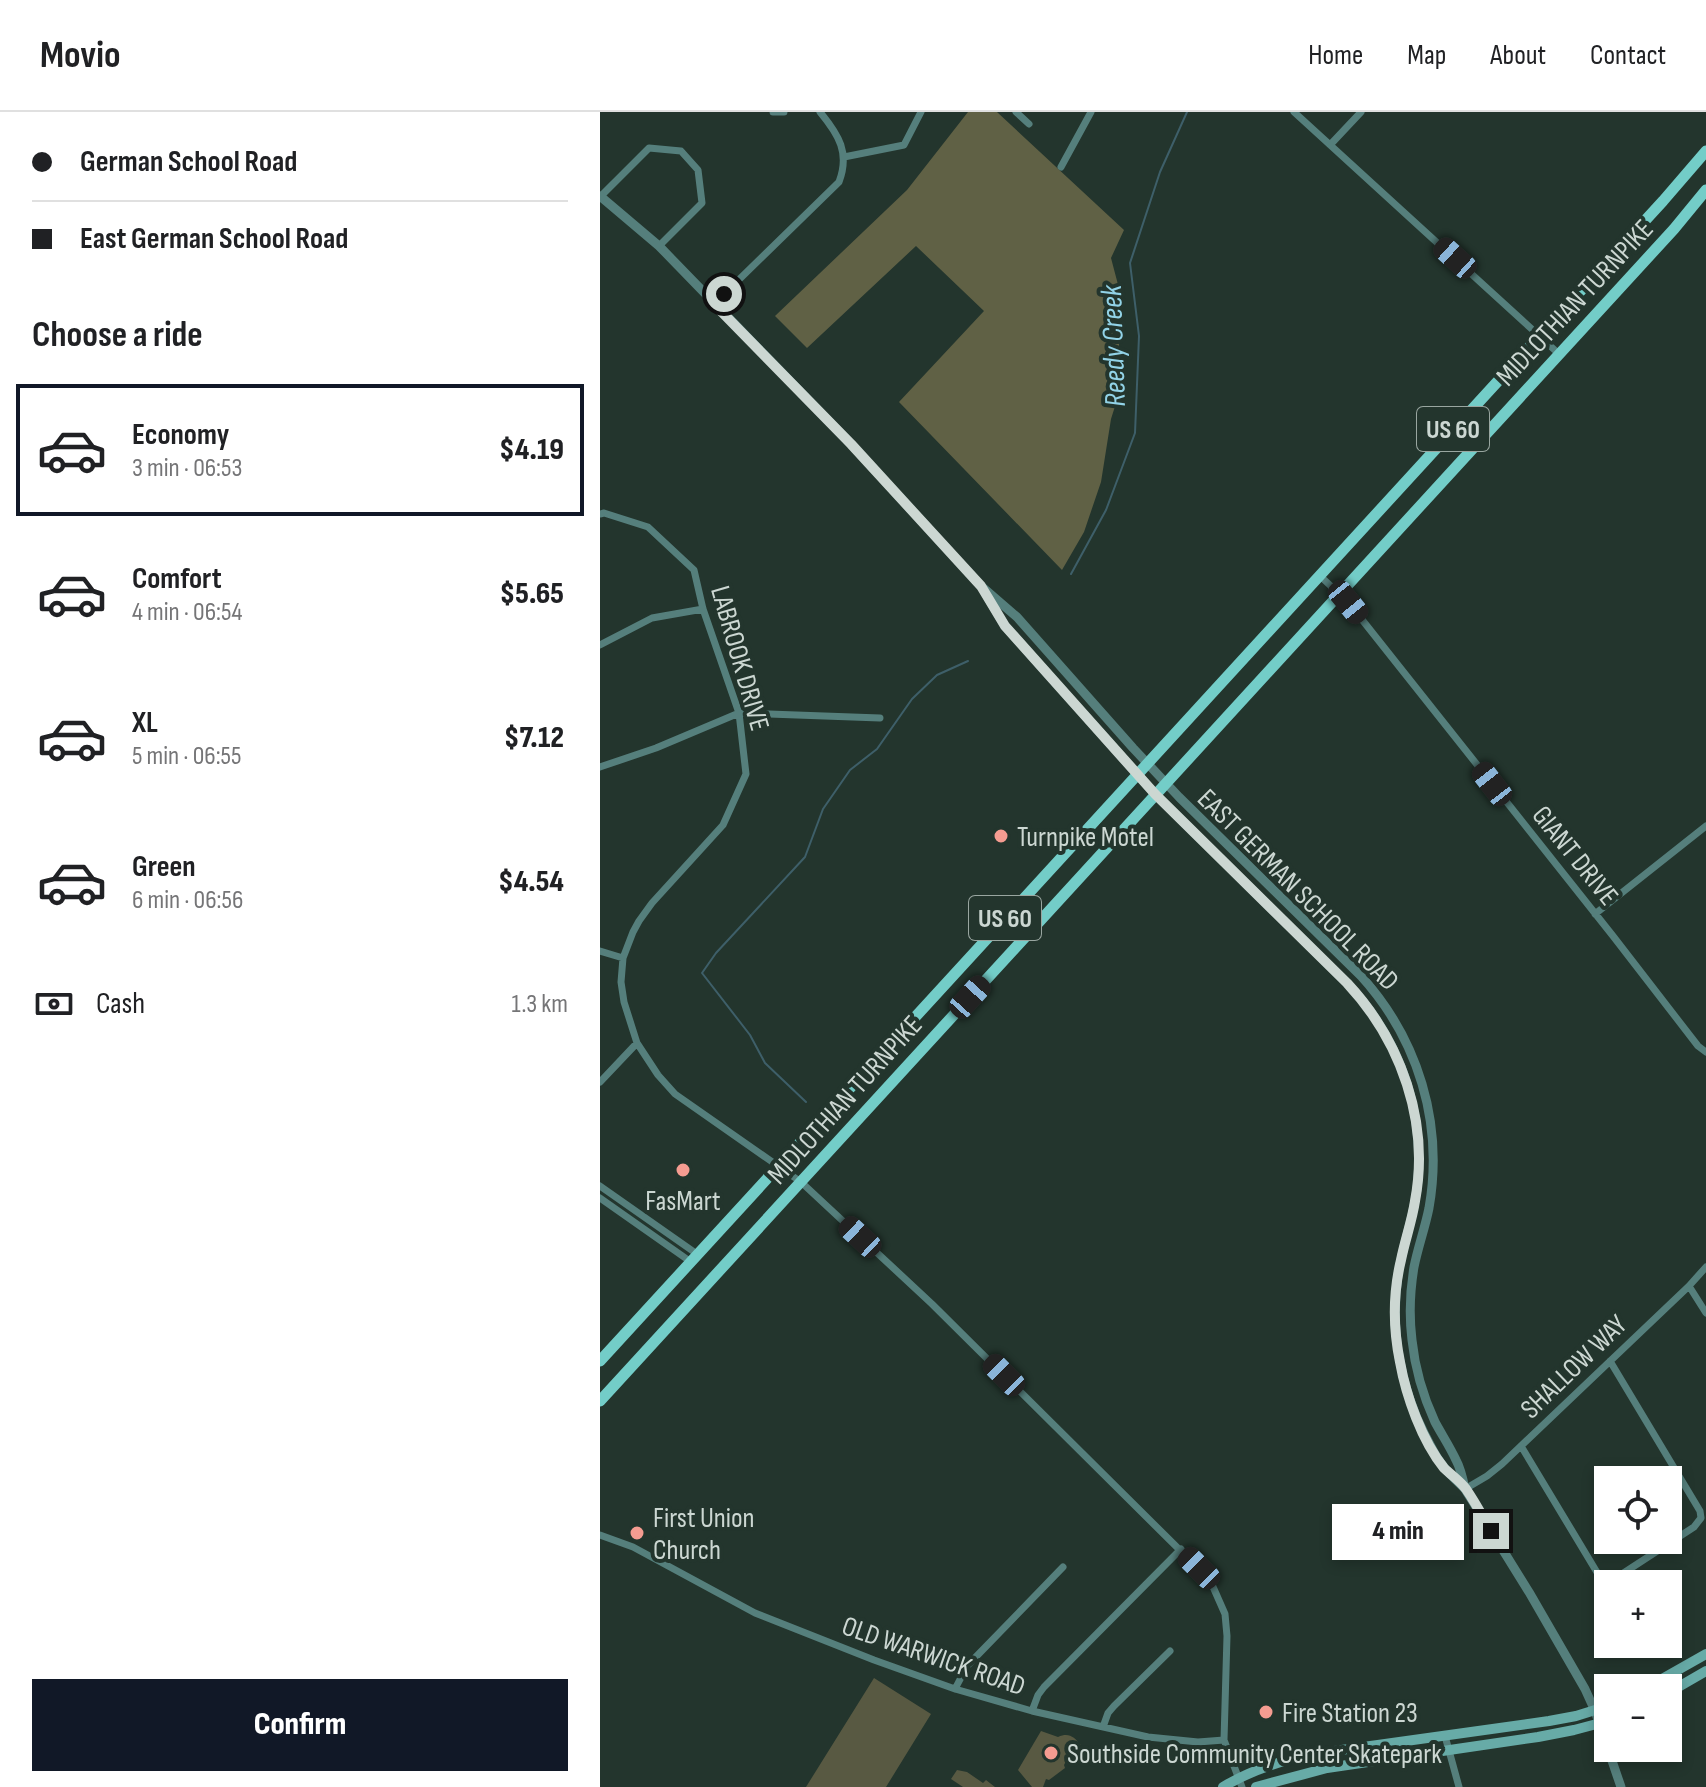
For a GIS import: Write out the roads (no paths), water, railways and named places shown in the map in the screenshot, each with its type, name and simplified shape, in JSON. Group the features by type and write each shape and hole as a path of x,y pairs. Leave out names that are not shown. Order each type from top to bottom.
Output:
{"main road":[{"name":"MIDLOTHIAN TURNPIKE","path":"600,1361 1706,151"},
{"name":"MIDLOTHIAN TURNPIKE","path":"600,1401 1674,229 1706,190"},
{"path":"1671,1674 1706,1654"},
{"path":"1682,1685 1706,1671"},
{"path":"1223,1787 1240,1782 1271,1764 1306,1755 1549,1721 1594,1711"},
{"path":"1256,1787 1327,1768 1538,1737 1594,1724"}],"street":[{"path":"773,112 784,112"},
{"path":"714,304 839,182 846,165 843,148 820,112"},
{"path":"844,157 904,145 921,112"},
{"path":"1016,112 1029,124"},
{"path":"1061,167 1091,112"},
{"path":"1294,112 1559,354"},
{"path":"1330,145 1361,112"},
{"path":"659,246 702,203 698,170 681,151 649,148 600,196 659,246 851,444 981,586"},
{"name":"LABROOK DRIVE","path":"600,514 648,527 694,570 703,609 739,713 746,774 723,825 652,903 639,921 623,958 621,982 624,1002 637,1043 675,1094 801,1182 932,1304 1210,1580 1225,1614 1227,1636 1224,1740"},
{"name":"GIANT DRIVE","path":"1319,575 1364,621 1698,1046 1706,1052"},
{"name":"EAST GERMAN SCHOOL ROAD","path":"981,586 1017,617 1165,783 1371,987 1409,1048 1424,1088 1432,1131 1433,1170 1428,1212 1412,1284 1412,1343 1425,1398 1457,1461 1465,1489"},
{"name":"EAST GERMAN SCHOOL ROAD","path":"981,586 1005,626 1136,774 1357,993 1396,1052 1416,1120 1419,1162 1415,1205 1396,1289 1396,1332 1406,1389 1422,1429 1443,1466 1465,1489 1572,1664 1594,1709"},
{"path":"600,645 652,618 703,609"},
{"path":"600,767 656,748 739,713 880,718"},
{"path":"1595,914 1706,826"},
{"path":"600,951 623,958"},
{"path":"1327,963 1337,953"},
{"path":"600,1082 637,1043"},
{"path":"600,1186 694,1258"},
{"path":"600,1198 694,1258"},
{"name":"SHALLOW WAY","path":"1465,1489 1495,1470 1706,1267"},
{"path":"1689,1286 1706,1313"},
{"path":"1521,1446 1598,1574 1613,1578 1622,1574 1694,1527 1701,1518 1700,1511 1610,1361"},
{"name":"OLD WARWICK ROAD","path":"600,1535 633,1547 755,1613 955,1689 1103,1727 1178,1741 1224,1740"},
{"path":"1032,1711 1045,1686 1181,1549"},
{"path":"955,1689 967,1666 1063,1567"},
{"path":"1103,1727 1108,1713 1170,1651"},
{"path":"1445,1736 1459,1787"},
{"path":"1224,1740 1240,1782"},
{"name":"EAST GERMAN SCHOOL ROAD","path":"1614,1762 1621,1787"}],"waterway":[{"name":"Reedy Creek","path":"1071,574 1106,510 1135,433 1139,336 1130,263 1160,172 1187,112"},
{"path":"806,1102 765,1063 750,1035 702,973 716,953 805,857 823,809 850,770 877,749 912,699 937,675 968,661"}],"place":[{"name":"Turnpike Motel","path":"1001,836"},
{"name":"FasMart","path":"683,1170"},
{"name":"First Union Church","path":"637,1533"},
{"name":"Fire Station 23","path":"1266,1712"},
{"name":"Southside Community Center Skatepark","path":"1051,1753"}]}
